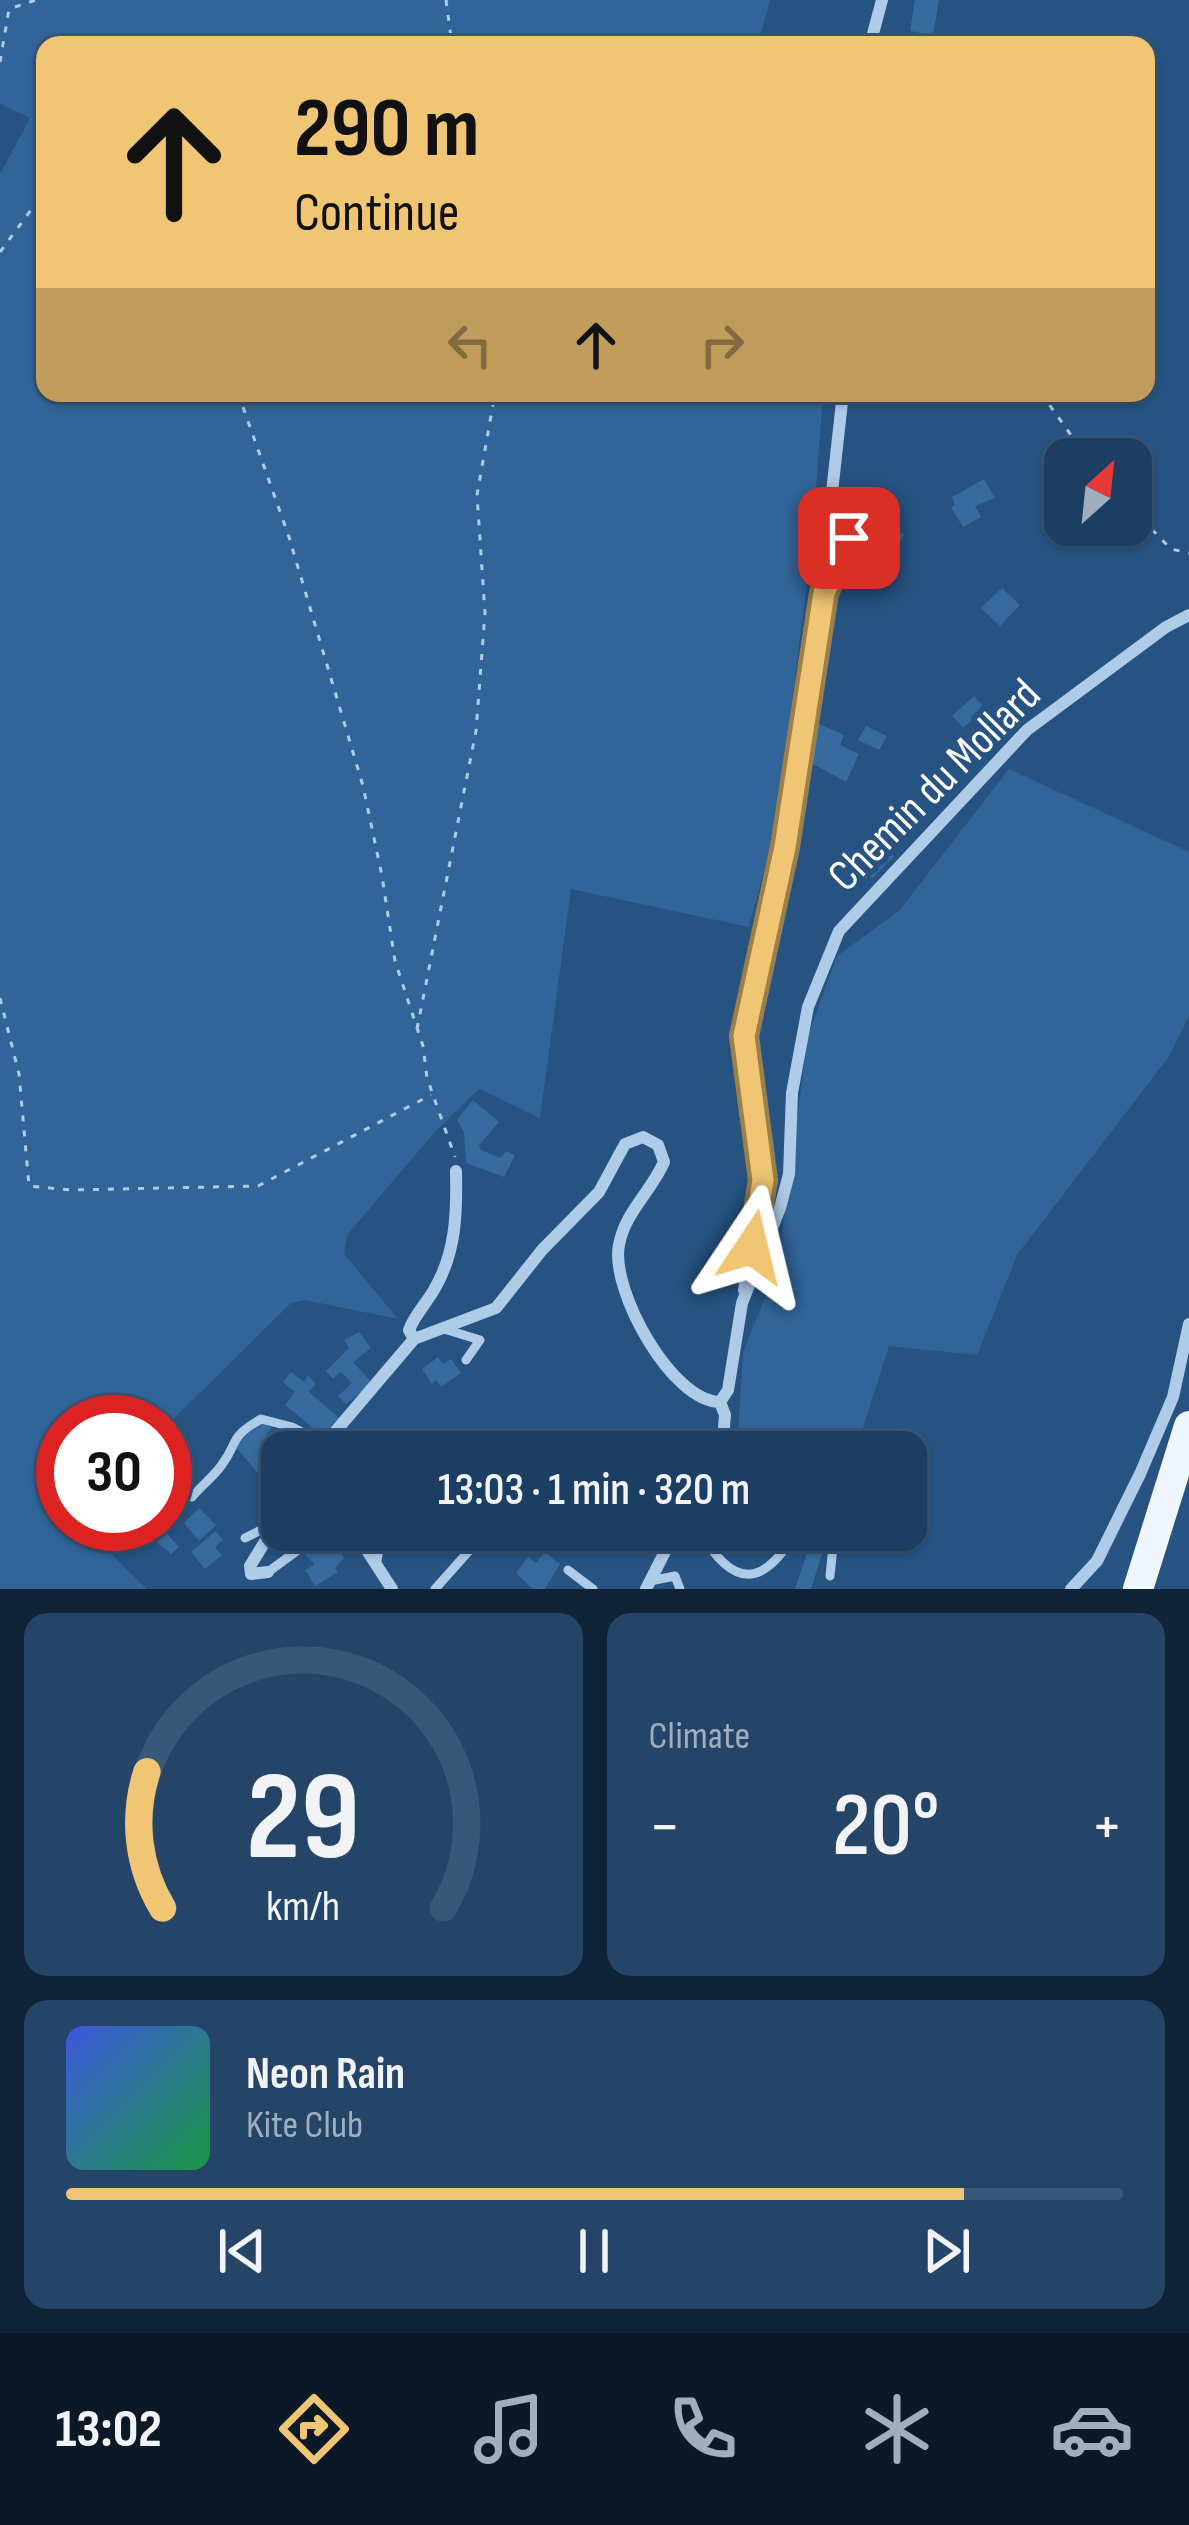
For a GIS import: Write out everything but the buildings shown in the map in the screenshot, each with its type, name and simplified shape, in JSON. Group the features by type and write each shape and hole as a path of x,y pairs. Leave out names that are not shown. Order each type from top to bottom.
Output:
{"main road":[{"path":"1138,1589 1189,1426"}],"street":[{"path":"872,36 882,0"},
{"path":"742,1303 763,1180 744,1036 785,847 824,593 842,402"},
{"name":"Chemin du Mollard","path":"724,1431 720,1402 728,1390 742,1303 780,1208 792,1152 792,1093 799,1045 817,980 839,931 1027,730 1189,615"},
{"path":"336,1431 414,1339 496,1309 542,1250 599,1192 625,1144 650,1138 664,1162 622,1230 617,1250 622,1286 642,1329 683,1387 706,1401 720,1402"},
{"path":"414,1339 409,1330 414,1317 436,1286 452,1244 458,1216 456,1171"},
{"path":"1071,1589 1096,1561 1140,1474 1173,1396 1189,1324"},
{"path":"261,1548 250,1566 251,1574 268,1572"},
{"path":"648,1585 665,1551"},
{"path":"372,1559 392,1589"}],"lane":[{"path":"824,593 859,517 874,524"},
{"path":"438,1328 480,1340 466,1360"},
{"path":"192,1497 223,1465 230,1443 241,1430 260,1419 298,1431"},
{"path":"245,1538 261,1529"},
{"path":"268,1572 297,1551"},
{"path":"372,1559 375,1551"},
{"path":"435,1589 470,1551"},
{"path":"708,1551 735,1585"},
{"path":"758,1587 783,1563 788,1551"},
{"path":"830,1576 832,1551"},
{"path":"568,1570 593,1589"},
{"path":"243,1589 251,1574"},
{"path":"648,1585 675,1576 680,1589"}],"path":[{"path":"0,62 9,10 36,0"},
{"path":"446,0 451,36"},
{"path":"0,252 36,202"},
{"path":"241,402 290,538 363,786 395,962 432,1095 454,1146 456,1171"},
{"path":"417,1031 476,731 485,613 477,495 493,402"},
{"path":"1047,402 1073,438"},
{"path":"1152,530 1171,549 1189,553"},
{"path":"0,998 19,1074 28,1186 71,1190 258,1186 432,1095"}],"shaded area":[{"path":"0,0 770,0 760,36 36,36 36,402 822,402 812,544 776,827 749,927 571,889 540,1118 479,1089 433,1134 347,1235 344,1254 398,1319 305,1300 291,1303 192,1400 192,1395 36,1395 36,1551 108,1551 147,1589 0,1589 0,174 30,118 0,104"},
{"path":"1009,769 1189,852 1189,1015 1170,1055 1017,1255 977,1355 889,1346 862,1431 738,1431 743,1353 778,1264 808,1036 837,956 899,911"}],"route":[{"path":"752,1247 763,1180 744,1036 785,847 824,593 849,538"}]}
